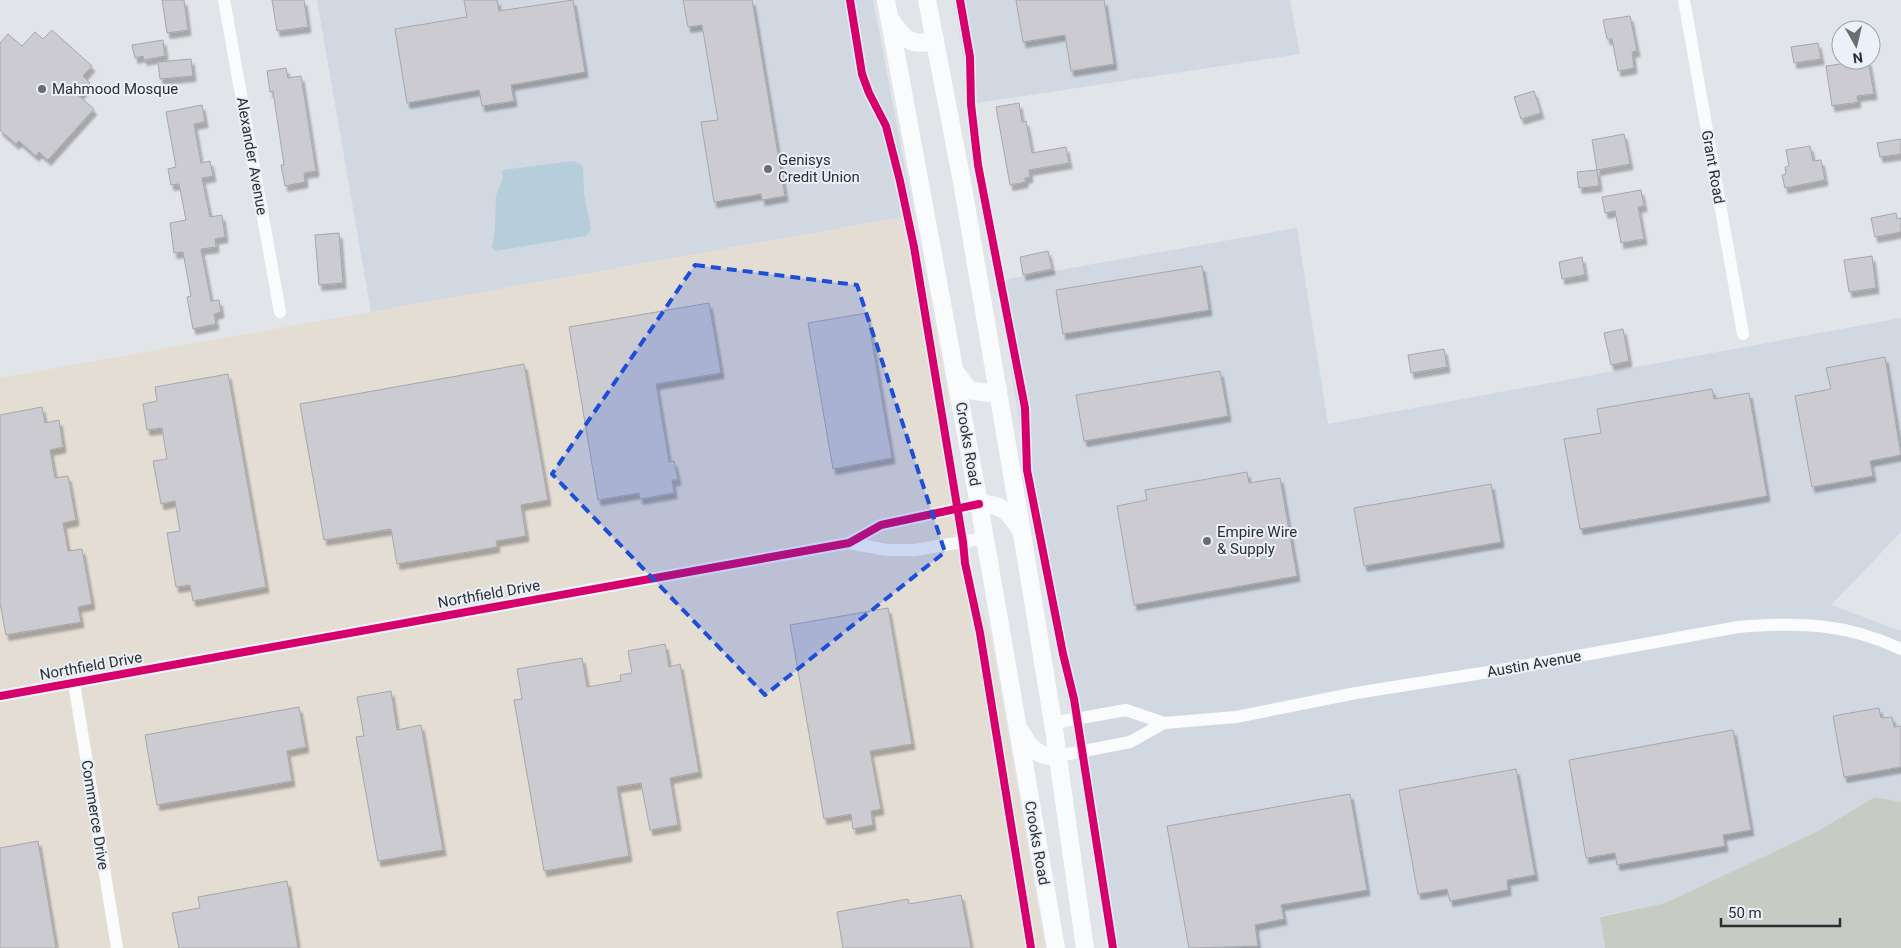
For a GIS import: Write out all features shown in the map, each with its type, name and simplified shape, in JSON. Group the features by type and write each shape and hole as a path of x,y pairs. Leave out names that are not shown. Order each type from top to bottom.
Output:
{"main road":[{"name":"Crooks Road","path":"886,0 979,504 1056,948"},
{"path":"927,0 998,388 1053,722 1085,948"},
{"path":"890,18 900,34 907,40 916,44 926,43 935,39"},
{"path":"954,370 970,390 988,393 998,388"},
{"path":"979,504 993,504 1002,507 1013,518 1022,534"},
{"path":"1017,724 1028,744 1037,754 1047,757 1058,756"}],"street":[{"name":"Alexander Avenue","path":"224,0 280,312"},
{"name":"Grant Road","path":"1684,0 1743,334"},
{"name":"Northfield Drive","path":"0,696 849,543 881,525 979,504"},
{"name":"Northfield Drive","path":"849,543 887,550 915,550 985,538"},
{"name":"Austin Avenue","path":"1053,722 1126,710 1164,723 1236,717 1738,627 1772,624 1839,628 1873,636 1901,649"},
{"name":"Commerce Drive","path":"74,683 117,948"},
{"name":"Austin Avenue","path":"1058,756 1130,742 1164,723"}],"highlighted area":[{"path":"695,265 857,285 945,552 765,695 552,474"}],"shaded area":[{"path":"317,0 873,0 914,215 371,312"},
{"path":"954,0 1290,0 1300,54 971,104"},
{"path":"914,215 946,385 950,455 971,575 991,637 1045,948 0,948 0,378"},
{"path":"1297,228 1328,424 1901,318 1901,532 1831,605 1901,631 1901,802 1875,797 1818,831 1665,903 1600,916 1605,948 1112,948 1027,470 997,281"},
{"path":"1875,797 1901,802 1901,948 1605,948 1600,917 1665,903 1818,831"}],"water":[{"path":"574,161 583,166 584,193 591,229 586,236 496,251 492,248 496,195 503,178 502,170"}],"building":[{"path":"162,0 184,0 188,30 167,33"},
{"path":"272,0 304,0 308,27 277,31"},
{"path":"464,0 497,0 499,11 573,0 585,72 511,85 514,101 482,106 479,90 407,103 395,29 467,17"},
{"path":"683,0 752,0 785,196 762,200 761,194 714,202 701,122 718,120 702,25 688,27"},
{"path":"1016,0 1104,0 1114,64 1071,71 1065,35 1023,42"},
{"path":"1630,16 1637,51 1632,52 1634,68 1618,71 1612,39 1607,39 1603,20"},
{"name":"Mahmood Mosque","path":"52,30 92,66 83,76 90,83 79,96 94,109 48,160 39,152 36,156 19,141 16,144 0,130 0,43 8,34 22,46 35,32 43,39"},
{"path":"163,40 165,56 144,60 143,56 135,58 132,45"},
{"path":"1818,43 1821,59 1794,63 1791,47"},
{"path":"191,59 193,76 160,79 158,62"},
{"path":"1831,65 1831,70 1870,70 1874,94 1857,96 1858,102 1832,106 1826,66"},
{"path":"286,68 288,78 301,76 316,171 304,173 305,182 285,186 281,165 284,165 273,91 270,92 267,71"},
{"path":"1534,91 1541,113 1521,119 1514,97"},
{"path":"1019,103 1022,122 1026,121 1032,153 1066,147 1069,163 1029,170 1030,177 1025,178 1025,182 1010,185 996,107"},
{"path":"202,105 205,122 194,124 201,163 210,161 213,176 202,178 210,217 222,215 225,237 215,239 216,247 201,249 211,301 219,300 221,312 214,314 216,324 193,329 187,297 191,296 183,252 174,253 170,223 186,220 179,184 171,185 168,169 176,167 166,112"},
{"path":"1624,134 1630,164 1597,170 1592,140"},
{"path":"1901,139 1901,154 1880,157 1877,143"},
{"path":"1810,146 1813,161 1821,160 1825,180 1785,188 1782,175 1786,174 1785,167 1789,166 1786,150"},
{"path":"1597,170 1599,186 1579,188 1577,172"},
{"path":"1641,190 1644,206 1638,207 1644,239 1621,243 1615,211 1605,213 1602,197"},
{"path":"1896,213 1897,219 1901,218 1901,232 1875,237 1871,218"},
{"path":"339,233 343,283 319,285 315,235"},
{"path":"1048,251 1052,269 1023,275 1020,257"},
{"path":"1872,256 1876,288 1849,292 1844,260"},
{"path":"1582,257 1585,275 1562,279 1559,262"},
{"path":"1202,266 1209,310 1063,334 1056,290"},
{"path":"709,303 721,373 656,384 669,462 674,461 678,480 672,480 674,493 640,499 639,493 598,500 569,327"},
{"path":"867,313 892,458 833,469 808,323"},
{"path":"1623,329 1629,361 1611,365 1604,333"},
{"path":"1444,349 1447,367 1411,373 1408,355"},
{"path":"1885,357 1901,455 1870,461 1873,476 1812,487 1795,396 1831,389 1826,368"},
{"path":"524,364 548,500 521,505 526,536 496,541 497,547 397,564 391,529 324,540 300,404"},
{"path":"1220,371 1228,416 1084,441 1076,395"},
{"path":"228,374 266,587 193,601 190,585 176,587 167,533 180,531 175,501 161,504 153,461 167,459 162,428 147,430 143,404 157,401 155,387"},
{"path":"1712,389 1714,399 1749,393 1767,496 1580,529 1564,439 1601,433 1597,409"},
{"path":"42,407 45,423 59,420 63,447 50,450 55,478 68,476 76,520 63,523 68,551 82,549 92,604 78,607 81,622 6,635 0,603 0,415"},
{"name":"Empire Wire & Supply","path":"1247,472 1249,483 1280,478 1297,576 1134,605 1117,506 1147,500 1145,490"},
{"path":"1491,484 1501,542 1364,566 1354,508"},
{"path":"888,608 912,744 870,751 881,809 871,811 873,825 853,829 851,814 824,819 790,625"},
{"path":"665,644 669,667 680,664 699,772 670,778 678,825 650,830 641,783 617,787 629,856 544,871 514,700 522,699 517,669 582,658 587,687 621,681 620,675 632,673 628,651"},
{"path":"391,691 397,730 421,725 443,850 378,861 356,737 364,736 357,697"},
{"path":"299,707 306,747 287,751 292,781 157,805 145,735"},
{"path":"1879,708 1881,718 1892,717 1894,727 1901,726 1901,767 1844,777 1833,716"},
{"path":"1733,730 1751,830 1723,835 1725,846 1617,865 1615,853 1586,858 1569,760"},
{"path":"1516,769 1535,875 1507,880 1508,890 1450,901 1447,889 1418,894 1399,790"},
{"path":"1350,794 1367,890 1281,905 1284,919 1255,925 1258,946 1189,948 1167,826"},
{"path":"38,841 56,948 0,948 0,848"},
{"path":"287,881 298,948 179,948 172,913 200,908 198,897"},
{"path":"961,895 971,948 843,948 837,912 908,899 909,904"}],"cycle path":[{"path":"850,0 862,74 869,93 886,126 914,247 965,563 980,633 1031,948"},
{"path":"960,0 970,57 971,104 978,165 1025,408 1027,470 1063,654 1074,699 1113,948"},
{"path":"0,696 849,543 881,525 979,504"}],"place":[{"name":"Mahmood Mosque","path":"42,89"},
{"name":"Genisys Credit Union","path":"768,169"},
{"name":"Empire Wire & Supply","path":"1207,541"}]}
